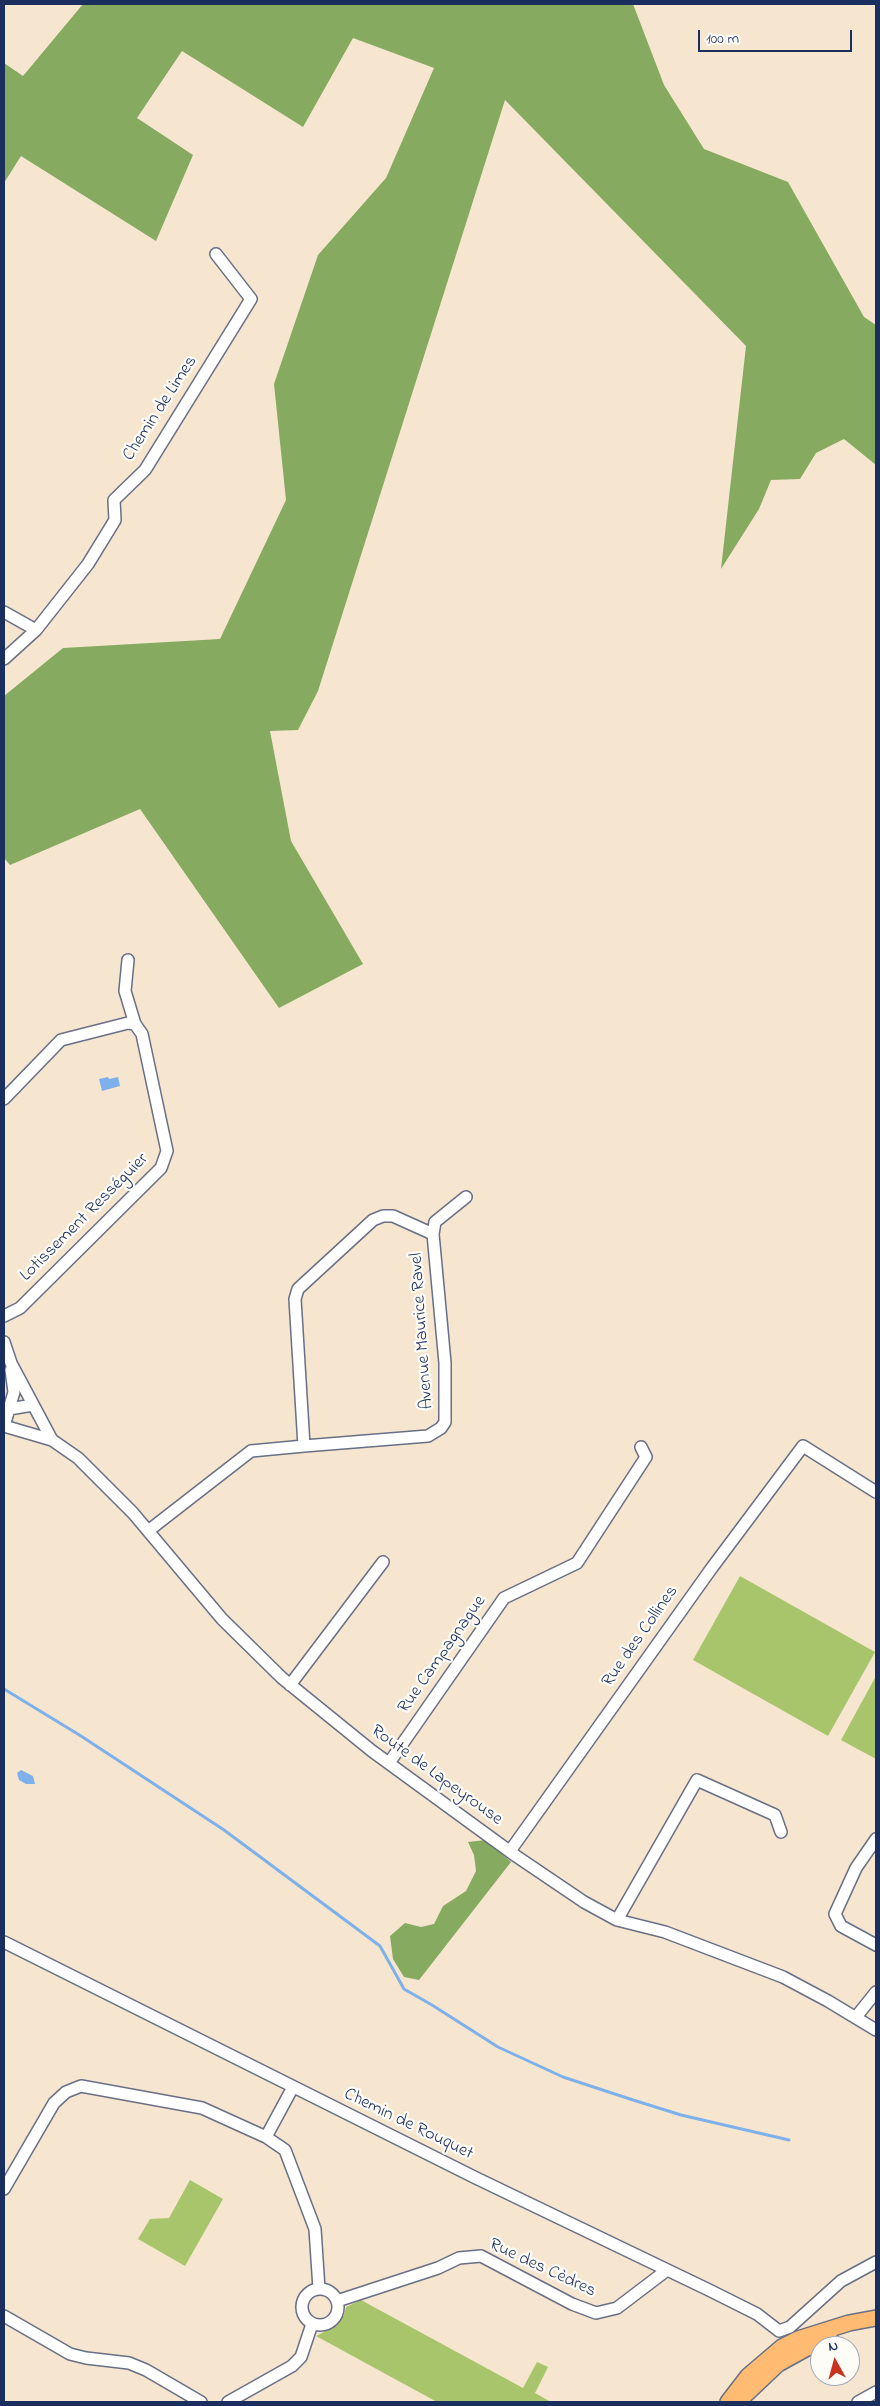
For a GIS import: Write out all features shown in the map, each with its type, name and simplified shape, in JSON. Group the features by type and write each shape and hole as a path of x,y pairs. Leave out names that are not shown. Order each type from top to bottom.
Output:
{"main road":[{"path":"791,2338 817,2343 876,2320"},
{"path":"728,2402 748,2376 782,2348 791,2338"},
{"path":"738,2402 765,2375 791,2338"}],"street":[{"name":"Chemin de Limes","path":"36,630 88,564 114,520 114,500 145,470 251,299 216,254"},
{"path":"4,612 36,630 4,659"},
{"name":"Lotissement Rességuier","path":"4,1316 20,1308 164,1163 166,1143 142,1034 135,1024 125,990 128,960"},
{"path":"4,1099 61,1040 128,1023 135,1024"},
{"path":"433,1234 436,1222 466,1196"},
{"name":"Avenue Maurice Ravel","path":"148,1531 251,1452 428,1436 442,1428 445,1422 445,1363 433,1234 393,1216 383,1216 373,1220 298,1289 294,1299 304,1446"},
{"path":"4,1342 11,1363 52,1440"},
{"path":"11,1363 14,1392 4,1426 52,1440"},
{"path":"9,1409 32,1405"},
{"name":"Route de Lapeyrouse","path":"52,1440 98,1477 148,1531 222,1620 290,1685 389,1763 510,1851 584,1902 617,1920 647,1926 783,1977 876,2030"},
{"name":"Rue des Collines","path":"510,1851 711,1569 803,1446 876,1492"},
{"name":"Rue Campagnague","path":"389,1763 504,1598 577,1563 646,1457 642,1447"},
{"path":"290,1685 383,1562"},
{"path":"617,1920 696,1780 775,1815 781,1832"},
{"path":"876,1839 856,1868 835,1914 841,1926 876,1945"},
{"name":"Chemin de Rouquet","path":"4,1942 293,2087 757,2314 791,2338"},
{"path":"856,2017 876,1992"},
{"path":"4,2189 54,2102 66,2092 81,2086 96,2087 202,2108 266,2137 286,2150 315,2229 319,2289"},
{"path":"266,2137 293,2087"},
{"name":"Rue des Cèdres","path":"338,2301 438,2268 459,2258 481,2256 572,2304 596,2313 617,2308 668,2270"},
{"path":"791,2338 841,2280 876,2262"},
{"path":"319,2289 330,2292 338,2301 338,2312 332,2321 323,2326 312,2324 302,2312 302,2302 308,2293 319,2289"},
{"path":"4,2316 70,2354 86,2358 129,2363 146,2370 201,2402"},
{"path":"228,2402 292,2366 300,2357 312,2324"},
{"path":"858,2402 876,2392"}],"green space":[{"path":"83,4 633,4 664,85 704,149 788,182 864,317 876,325 876,465 844,439 816,453 800,479 771,480 759,509 721,569 746,346 505,100 318,691 298,730 270,731 291,841 363,964 279,1008 140,809 10,865 4,858 4,696 63,648 220,639 286,500 274,384 318,255 386,178 434,68 353,38 303,127 182,51 137,118 193,155 156,241 21,156 4,183 4,63 23,76"},
{"path":"740,1576 875,1652 828,1736 693,1660"},
{"path":"876,1676 876,1759 841,1740"},
{"path":"486,1840 511,1862 419,1980 404,1977 393,1959 390,1936 405,1923 421,1927 434,1924 443,1906 466,1891 476,1871 474,1855 468,1842"},
{"path":"190,2180 223,2199 185,2266 138,2239 150,2219 169,2218"},
{"path":"361,2300 523,2388 537,2362 548,2367 535,2393 551,2402 437,2402 316,2336 336,2326 344,2315 346,2307"}],"water":[{"path":"108,1077 109,1079 118,1077 120,1086 102,1091 99,1079"},
{"path":"21,1770 33,1776 35,1784 26,1784 19,1780 17,1773"}],"waterway":[{"path":"4,1689 81,1736 224,1830 380,1946 404,1989 498,2047 563,2077 630,2099 681,2115 789,2140"}]}
